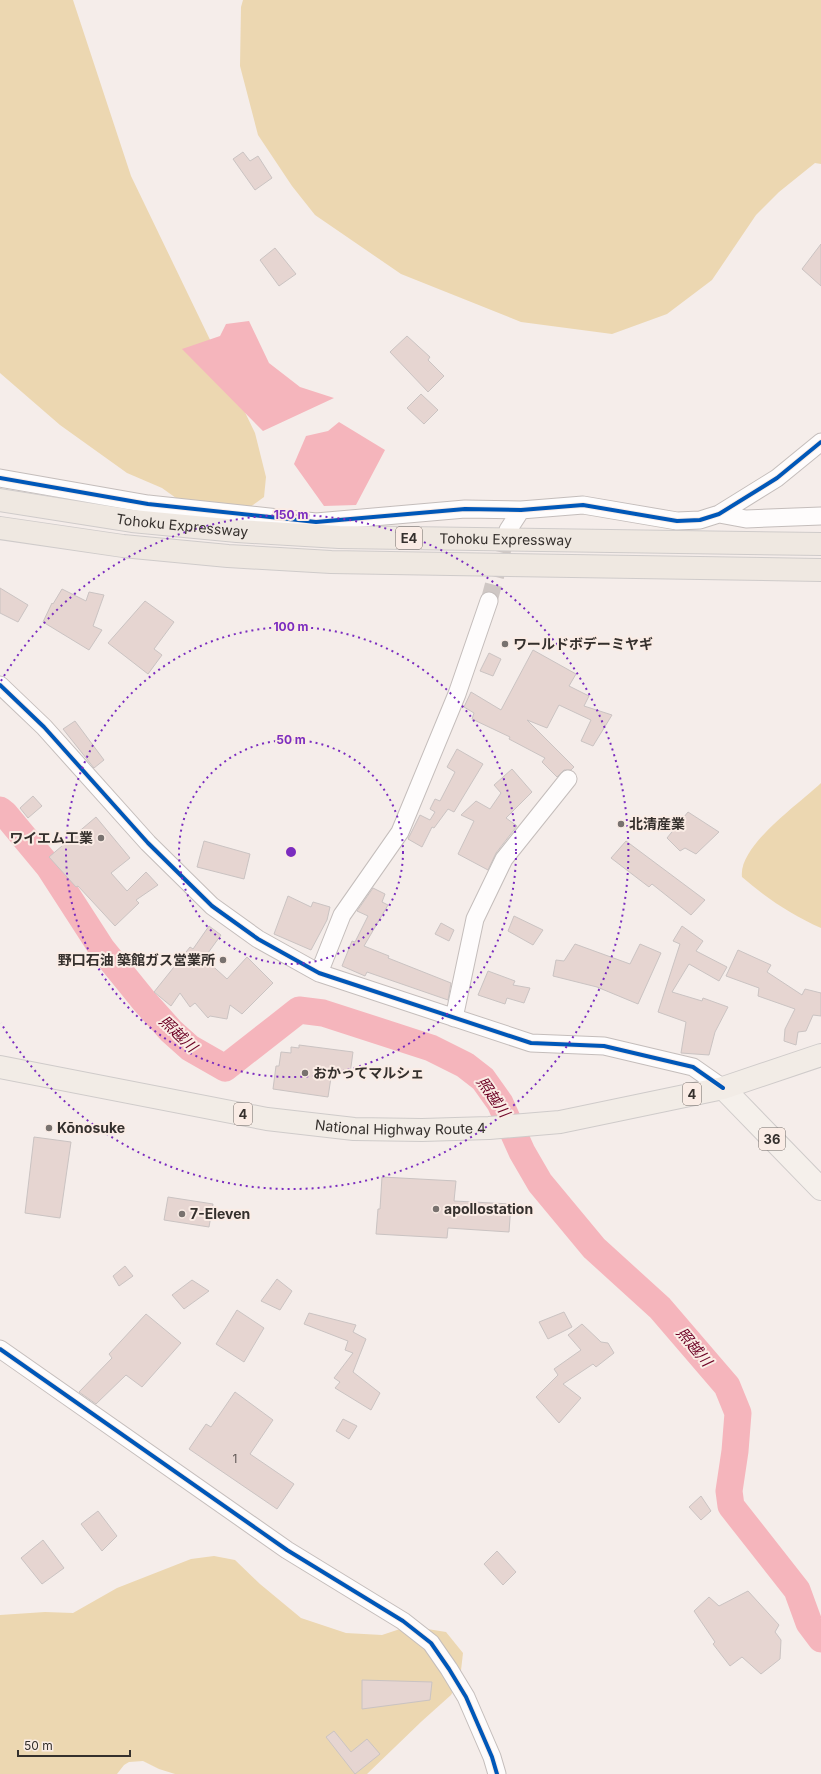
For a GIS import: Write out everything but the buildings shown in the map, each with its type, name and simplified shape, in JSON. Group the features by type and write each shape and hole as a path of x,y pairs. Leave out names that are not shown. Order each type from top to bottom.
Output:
{"highway":[{"name":"Tohoku Expressway","path":"0,500 132,521 237,531 338,537 821,544"},
{"name":"Tohoku Expressway","path":"0,528 131,546 228,556 323,562 821,570"},
{"name":"National Highway Route 4","path":"2,1071 267,1119 354,1129 489,1128 550,1124 723,1088 821,1055"}],"main road":[{"name":"36","path":"723,1088 821,1189"}],"street":[{"path":"0,478 148,504 316,522 465,508 522,510 583,505 677,521 700,520 719,514 777,478 821,442"},
{"path":"508,530 522,510"},
{"path":"719,514 746,519 821,516"},
{"path":"319,973 342,915 400,832 457,694 489,601"},
{"path":"0,685 44,727 148,843 212,906 258,938 319,973 531,1043 604,1046 693,1067 723,1088"},
{"path":"454,1018 475,919 478,912 504,859 568,779"},
{"path":"0,1349 287,1550 403,1621 430,1643 449,1669 466,1697 492,1757 497,1774"}],"shaded area":[{"path":"0,0 73,0 131,176 255,433 266,477 264,497 249,508 190,508 162,488 127,473 60,425 0,373"},
{"path":"243,0 821,0 821,164 815,163 779,192 756,215 712,280 667,314 612,334 521,322 401,274 315,215 292,186 258,135 240,66 241,7"},
{"path":"249,321 269,363 300,387 334,398 263,431 182,349 220,336 226,324"},
{"path":"339,422 385,450 356,505 324,506 294,464 306,436 328,431"},
{"path":"821,783 821,928 780,906 742,877 743,865 759,839"},
{"path":"214,1556 235,1560 260,1584 301,1618 346,1633 382,1635 409,1626 446,1632 463,1653 460,1679 451,1695 367,1774 175,1774 159,1769 143,1761 129,1762 124,1765 117,1774 0,1774 0,1615 45,1612 73,1613 117,1588 191,1559"}],"waterway":[{"name":"照越川","path":"0,810 49,867 102,949 145,1002 171,1031 190,1048 225,1068 299,1010 323,1013 431,1048 465,1065 483,1079 500,1103 522,1152 540,1183 594,1248 660,1308 727,1386 738,1413 735,1451 729,1491 731,1506 797,1590 809,1623 821,1639"}],"tunnel":[{"path":"489,601 508,530"}],"cycle path":[{"path":"0,478 148,504 316,522 465,509 521,510 583,505 677,521 700,520 719,514 777,478 821,442"},
{"path":"0,685 44,727 148,843 212,906 258,939 319,973 531,1043 604,1046 693,1067 723,1088"},
{"path":"0,1349 287,1550 403,1621 431,1643 466,1697 492,1757 497,1774"}],"place":[{"name":"ワールドボデーミヤギ","path":"505,644"},
{"name":"北清産業","path":"621,824"},
{"name":"ワイエム工業","path":"101,838"},
{"name":"野口石油 築館ガス営業所","path":"223,960"},
{"name":"おかってマルシェ","path":"305,1073"},
{"name":"Kōnosuke","path":"49,1128"},
{"name":"apollostation","path":"436,1209"},
{"name":"7-Eleven","path":"182,1214"}]}
